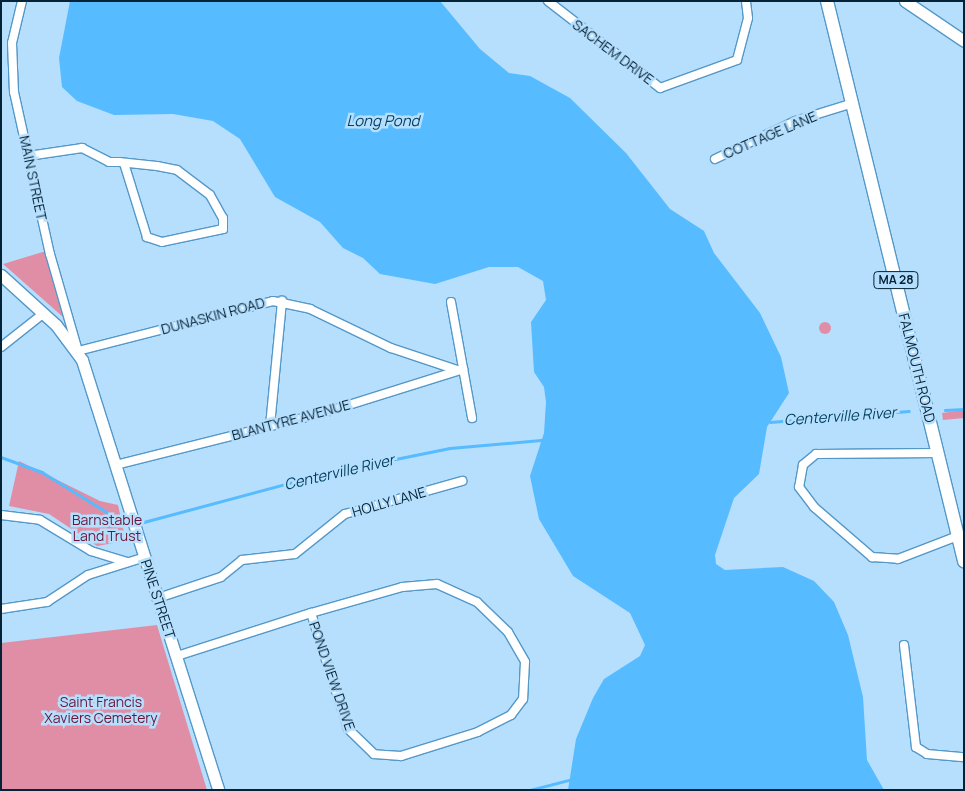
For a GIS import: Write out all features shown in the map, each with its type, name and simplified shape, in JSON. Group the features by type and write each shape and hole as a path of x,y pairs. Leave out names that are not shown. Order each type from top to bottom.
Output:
{"main road":[{"name":"FALMOUTH ROAD","path":"827,1 964,561"},
{"path":"905,1 964,41"},
{"path":"1,275 44,313 78,351"},
{"name":"PINE STREET","path":"78,351 177,656 218,790"}],"street":[{"name":"MAIN STREET","path":"22,1 12,43 12,71 28,156 78,351"},
{"name":"SACHEM DRIVE","path":"548,1 660,88 737,60 748,18 746,1"},
{"name":"COTTAGE LANE","path":"715,159 795,121 853,103"},
{"path":"28,156 82,148 109,162 124,163 187,175 217,205 223,229 175,240 152,240 143,233 124,163"},
{"name":"DUNASKIN ROAD","path":"78,351 264,301 282,301 310,309 391,348 460,369"},
{"path":"270,426 282,301"},
{"path":"451,302 460,369 472,418"},
{"path":"1,347 44,313"},
{"name":"BLANTYRE AVENUE","path":"116,465 418,386 460,369"},
{"path":"938,453 816,454 803,465 799,487 814,507 872,557 898,559 958,536"},
{"name":"HOLLY LANE","path":"158,598 221,577 242,560 295,554 344,514 462,481"},
{"path":"1,515 40,520 90,551 128,562"},
{"path":"1,609 47,602 88,575 145,557"},
{"name":"POND VIEW DRIVE","path":"177,656 311,613 420,584 456,590 487,610 516,646 526,671 523,700 511,715 478,732 402,756 374,754 348,729 311,613"},
{"path":"904,645 916,747 927,754 964,757"}],"green space":[{"path":"46,251 63,317 3,264"},
{"path":"825,322 831,328 825,334 819,328"},
{"path":"964,410 964,418 943,420 942,413"},
{"name":"Barnstable Land Trust","path":"19,461 100,501 118,505 126,541 97,546 49,514 9,506"},
{"name":"Saint Francis Xaviers Cemetery","path":"157,625 207,790 1,790 1,643"}],"water":[{"name":"Long Pond","path":"70,1 440,1 480,49 509,73 530,76 570,98 626,153 670,209 704,231 714,253 760,313 781,357 789,393 767,427 759,474 734,498 715,555 716,564 725,570 783,567 814,581 834,602 848,635 863,697 867,760 884,790 568,790 576,739 593,698 604,679 640,656 645,645 630,613 573,576 539,519 530,476 544,433 546,402 544,387 534,372 531,322 546,300 543,281 518,267 489,267 435,284 380,274 363,258 343,248 320,222 275,197 240,139 213,121 173,114 114,115 77,101 62,87 59,58"}],"waterway":[{"name":"Centerville River","path":"945,410 964,409"},
{"name":"Centerville River","path":"770,422 909,411"},
{"name":"Centerville River","path":"140,523 326,473 450,448 541,440"},
{"name":"Centerville River","path":"1,457 42,472 123,522"},
{"path":"530,790 569,780"}]}
